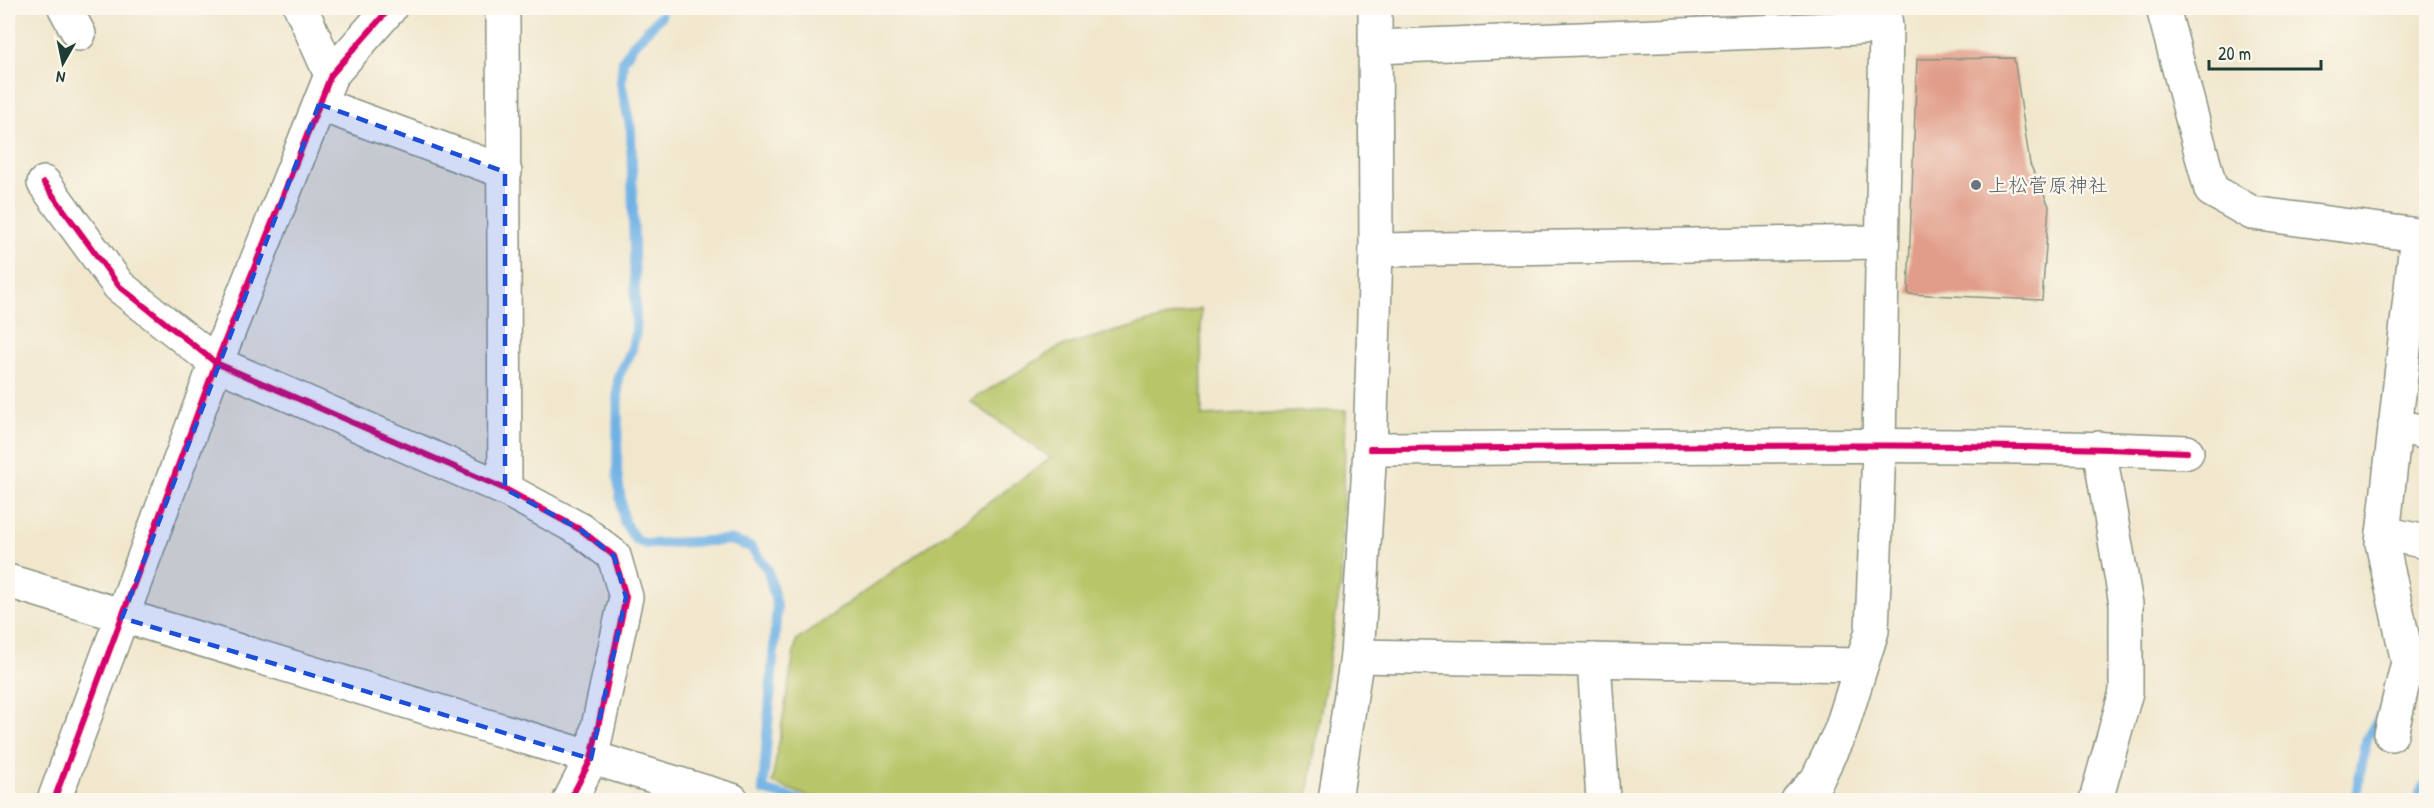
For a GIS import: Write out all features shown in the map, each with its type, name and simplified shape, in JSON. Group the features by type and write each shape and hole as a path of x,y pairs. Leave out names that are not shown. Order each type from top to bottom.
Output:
{"street":[{"path":"301,8 326,89 505,172"},
{"path":"54,801 216,363 326,89 390,8"},
{"path":"500,8 504,19 505,489"},
{"path":"1335,801 1357,656 1370,449 1376,250 1375,8"},
{"path":"2163,8 2211,190 2252,213 2422,236 2382,543 2409,662 2391,734"},
{"path":"1375,46 1885,17 1879,447 1872,631 1841,730 1817,780 1798,801"},
{"path":"44,183 119,286 216,363 505,489 581,530 614,556 626,597 591,759 570,801"},
{"path":"1376,250 1882,242"},
{"path":"2396,425 2427,433"},
{"path":"1370,449 1879,447 2099,448 2187,452"},
{"path":"2096,801 2126,692 2126,604 2099,448"},
{"path":"2383,533 2427,542"},
{"path":"8,581 122,618 732,801"},
{"path":"1357,656 1862,665"},
{"path":"1594,660 1603,801"}],"highlighted area":[{"path":"319,104 505,172 505,489 581,530 614,556 626,597 591,759 122,618"}],"green space":[{"path":"1201,308 1202,416 1346,410 1341,582 1307,800 818,800 772,783 796,641 1051,458 970,401 1059,347"}],"building":[{"name":"上松菅原神社","path":"2014,58 2030,164 2049,206 2042,300 1908,294 1917,59"}],"waterway":[{"path":"661,16 633,45 623,61 621,83 631,130 636,331 631,352 618,377 617,473 624,522 636,540 647,544 730,540 751,547 768,570 777,607 763,790 799,800"},
{"path":"2355,800 2367,738 2384,711"},
{"path":"2419,800 2420,793 2426,784"}],"cycle path":[{"path":"54,800 216,363 331,75 390,8"},
{"path":"44,183 119,286 216,363 505,489 581,530 614,556 626,597 591,759 570,800"},
{"path":"1370,449 1983,446 2187,452"}],"place":[{"name":"上松菅原神社","path":"1976,185"}]}
